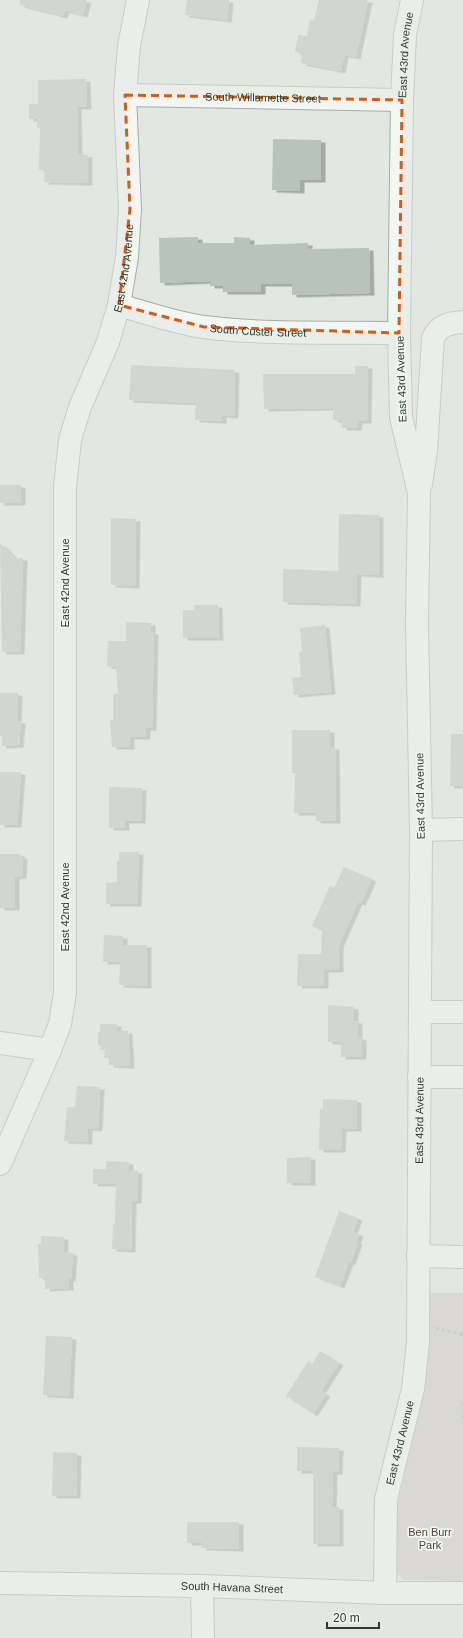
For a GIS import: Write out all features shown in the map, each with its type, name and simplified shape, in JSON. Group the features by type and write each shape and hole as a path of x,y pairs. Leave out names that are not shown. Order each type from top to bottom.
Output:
{"street":[{"name":"East 42nd Avenue","path":"0,1164 60,1024 65,993 65,487 70,440 80,407 108,342 119,305 127,257 130,209 125,95 129,46 138,0"},
{"name":"East 43rd Avenue","path":"385,1593 386,1499 413,1388 418,1342 421,830 417,623 419,493 401,417 399,333 404,35 412,0"},
{"name":"South Willamette Street","path":"125,95 402,100"},
{"name":"South Custer Street","path":"119,305 170,321 204,327 247,330 399,333"},
{"path":"419,493 426,451 433,338 437,330 446,325 463,322"},
{"path":"421,830 463,829"},
{"path":"420,1012 463,1012"},
{"path":"0,1043 50,1050"},
{"path":"419,1077 463,1077"},
{"path":"418,1256 463,1257"},
{"name":"South Havana Street","path":"0,1583 202,1586 385,1593 463,1593"},
{"path":"202,1586 203,1638"}],"path":[{"path":"432,1328 463,1335"},
{"path":"463,1404 463,1422"}],"highlighted area":[{"path":"125,95 402,100 399,333 204,327 119,305 130,209"}],"green space":[{"name":"Ben Burr Park","path":"429,1293 463,1293 463,1581 403,1580 397,1573 395,1565 398,1502 422,1399 428,1360"}],"building":[{"path":"20,0 87,0 83,15 65,10 63,16 20,5"},
{"path":"187,0 229,0 227,20 185,15"},
{"path":"319,0 368,0 356,57 344,55 341,71 301,63 302,54 295,52 298,35 307,36 310,19 314,20"},
{"path":"86,79 87,107 77,107 78,154 88,155 88,183 44,182 45,170 39,170 40,128 37,128 37,119 29,119 29,104 38,104 38,80"},
{"path":"273,139 321,140 321,180 300,180 300,191 272,190"},
{"path":"198,237 198,243 234,243 234,237 250,238 250,245 308,243 308,249 369,248 370,293 292,295 292,284 261,284 261,292 223,292 223,286 210,286 210,281 160,283 159,238"},
{"path":"131,365 235,370 234,416 222,415 222,421 195,420 196,403 129,400"},
{"path":"355,366 368,366 367,421 358,421 357,428 342,428 342,421 333,420 333,408 264,409 263,374 355,374"},
{"path":"0,485 21,485 21,503 0,503"},
{"path":"339,514 379,515 379,575 357,574 356,604 283,602 283,569 338,571"},
{"path":"111,518 136,519 135,586 111,585"},
{"path":"0,543 15,558 23,558 20,652 2,652"},
{"path":"194,605 218,605 219,638 183,638 183,610 194,610"},
{"path":"126,622 151,623 151,632 154,632 152,728 146,728 146,737 130,737 130,747 112,747 110,720 113,720 113,694 118,694 116,667 107,666 108,641 126,641"},
{"path":"325,625 331,692 294,695 292,678 301,677 299,652 302,651 300,628"},
{"path":"0,693 18,693 17,721 21,721 19,745 2,746 2,736 0,736"},
{"path":"292,730 330,730 330,747 335,747 336,821 316,821 316,813 294,813 295,773 292,773"},
{"path":"451,734 463,734 463,786 450,786"},
{"path":"0,772 21,772 17,825 0,825"},
{"path":"109,787 142,788 141,821 125,821 125,828 109,828"},
{"path":"119,852 139,852 137,904 106,904 106,883 117,882 117,861 119,861"},
{"path":"0,854 21,854 20,856 23,856 22,876 15,877 15,908 0,908"},
{"path":"344,867 372,879 361,903 358,902 339,945 339,970 324,970 324,986 297,986 298,954 321,954 322,930 312,926 330,886 334,888"},
{"path":"104,935 123,936 123,945 147,945 147,986 119,985 120,962 103,962"},
{"path":"328,1005 354,1007 354,1021 358,1021 358,1037 362,1038 362,1057 341,1057 341,1042 328,1042"},
{"path":"100,1024 117,1024 117,1031 128,1031 130,1066 109,1065 109,1058 104,1058 105,1050 100,1050 101,1046 98,1046 98,1032 100,1032"},
{"path":"77,1086 100,1087 98,1129 88,1128 88,1142 64,1141 67,1107 75,1107"},
{"path":"323,1099 357,1100 357,1129 342,1129 341,1150 319,1150 320,1109 323,1109"},
{"path":"311,1157 311,1183 287,1183 287,1158"},
{"path":"106,1161 129,1162 129,1170 138,1171 137,1201 132,1201 131,1250 112,1249 113,1224 115,1224 116,1184 93,1184 93,1169 106,1169"},
{"path":"339,1211 358,1218 353,1232 359,1234 356,1242 358,1242 351,1262 349,1262 340,1286 315,1277"},
{"path":"41,1236 64,1237 64,1252 73,1253 69,1288 45,1289 45,1279 39,1278 38,1244 41,1244"},
{"path":"46,1336 72,1337 69,1396 43,1395"},
{"path":"320,1351 339,1363 321,1391 326,1394 313,1414 286,1396 308,1361 312,1364"},
{"path":"297,1447 339,1448 338,1472 333,1472 332,1507 339,1507 339,1544 313,1544 313,1471 297,1471"},
{"path":"53,1452 77,1453 76,1496 52,1496"},
{"path":"187,1522 239,1522 239,1549 202,1548 202,1543 187,1543"}]}
